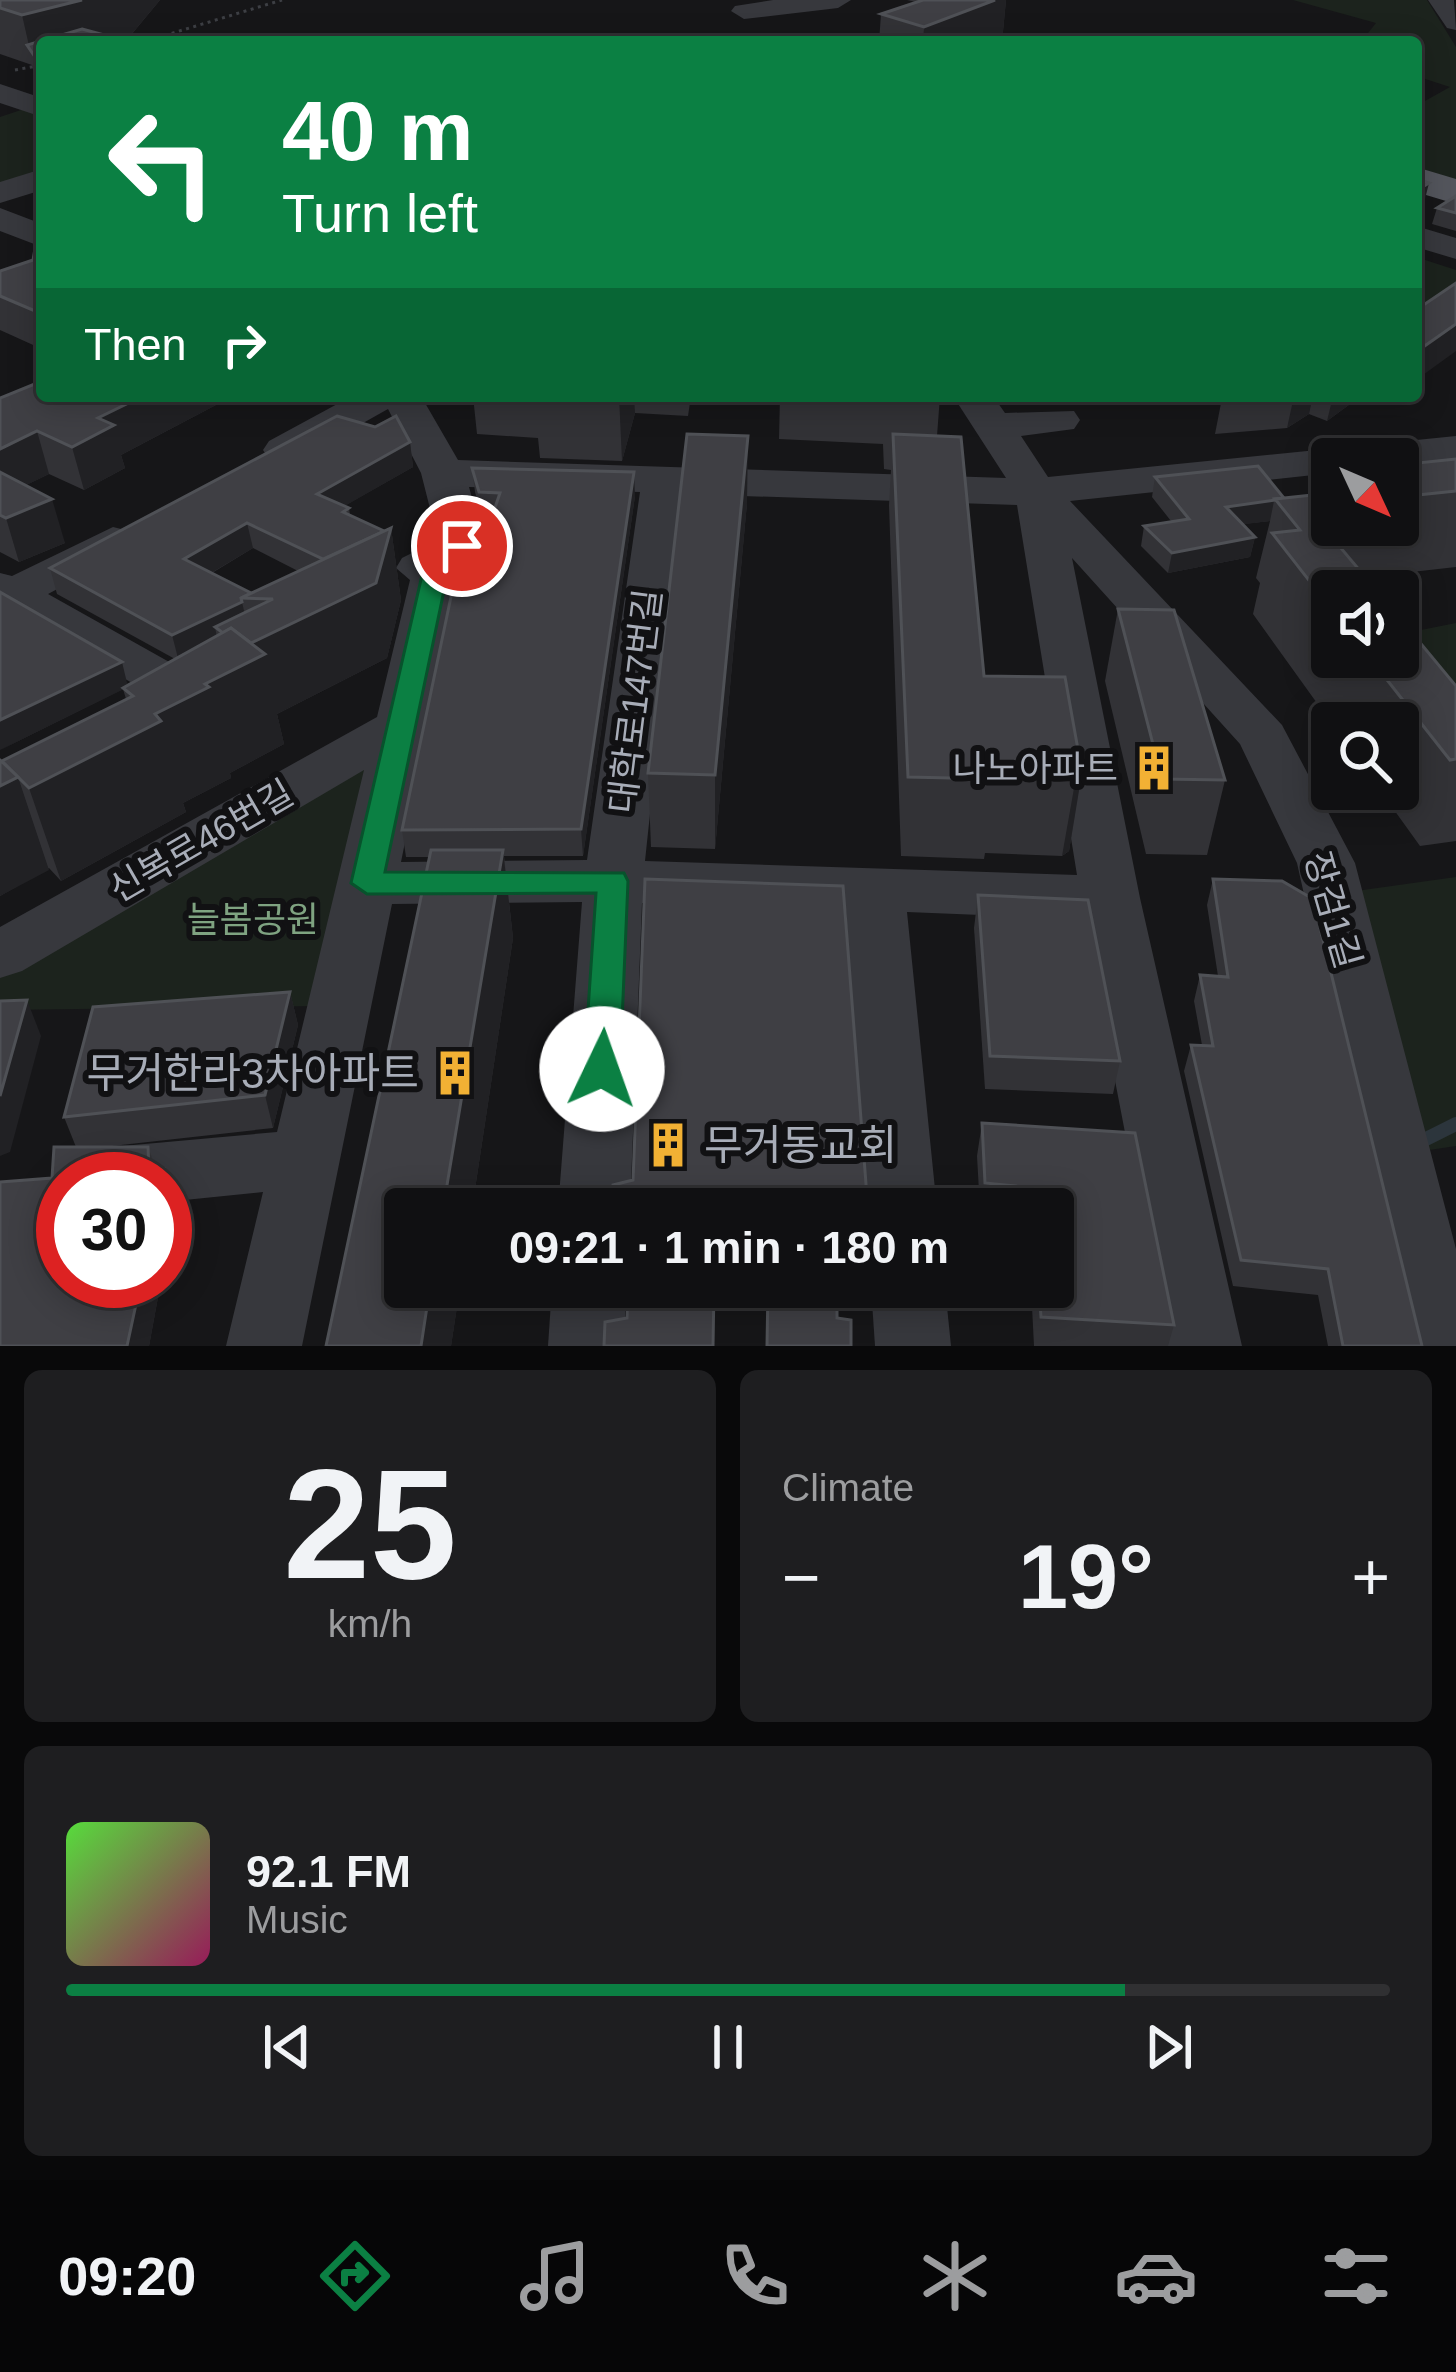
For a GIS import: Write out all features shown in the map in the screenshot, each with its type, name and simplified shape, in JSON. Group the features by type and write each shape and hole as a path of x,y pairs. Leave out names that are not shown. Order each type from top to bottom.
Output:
{"main road":[{"path":"1422,181 1456,192"}],"street":[{"path":"741,5 838,0"},
{"path":"1441,0 1456,22"},
{"path":"741,5 761,36"},
{"path":"0,93 36,106"},
{"path":"0,193 36,180"},
{"path":"0,218 36,234"},
{"path":"1422,238 1456,249"},
{"path":"239,474 371,402"},
{"path":"378,588 462,546 443,473 404,402"},
{"path":"982,412 1060,420"},
{"name":"장검1길","path":"982,412 1037,491 1263,737 1326,862 1443,1346"},
{"path":"1419,452 1456,449"},
{"path":"443,473 1037,491 1311,462"},
{"name":"대학로147번길","path":"595,1188 613,881 663,482"},
{"name":"장검1길","path":"1037,491 1110,898 1204,1346"},
{"path":"6,591 157,518"},
{"path":"264,1346 439,558"},
{"path":"6,591 198,678 118,718"},
{"path":"1063,629 1136,600"},
{"name":"신복로46번길","path":"0,955 401,726"},
{"path":"367,883 613,881 1110,898"},
{"path":"875,893 899,1188"},
{"path":"192,1170 306,1159"},
{"path":"586,1346 589,1308"},
{"path":"910,1308 913,1346"}],"path":[{"path":"163,36 282,0"}],"green space":[{"path":"1293,0 1427,0 1456,47 1456,180 1422,169 1422,103 1450,87 1422,78 1422,36 1366,36 1376,23"},
{"path":"36,109 36,175 0,187 0,117"},
{"path":"1422,259 1456,270 1456,295 1422,317"},
{"path":"1456,623 1456,701 1419,651 1419,630"},
{"name":"늘봄공원","path":"383,748 320,1006 0,1010 0,965"},
{"path":"1456,877 1456,1146 1396,1155 1356,891"}],"building":[{"path":"0,0 82,0 22,15 0,8"},
{"path":"923,0 995,0 924,27 881,14"},
{"path":"82,29 108,36 58,36"},
{"path":"1456,196 1456,213 1437,208"},
{"path":"36,243 36,311 0,296 0,271 33,260"},
{"path":"1456,283 1456,324 1422,348 1422,306"},
{"path":"36,383 36,402 131,402 98,418 114,425 72,447 37,431 0,449 0,398"},
{"path":"337,416 375,427 396,416 410,442 317,494 384,531 323,559 247,523 184,559 251,593 242,602 172,635 50,568"},
{"path":"687,434 748,436 715,775 648,773"},
{"path":"893,434 961,437 984,676 1065,677 1082,772 1076,777 908,777"},
{"path":"1456,459 1456,491 1419,495 1419,463"},
{"path":"1258,466 1284,498 1226,507 1255,537 1172,553 1144,526 1189,519 1155,477"},
{"path":"472,468 634,472 581,829 402,830 460,554 479,554 500,493 479,492"},
{"path":"0,472 52,499 6,518 0,515"},
{"path":"1311,495 1311,546 1339,546 1359,570 1311,570 1311,583 1272,533 1300,530 1275,499"},
{"path":"391,528 376,583 251,643 231,628 223,633 215,627 273,599 241,598"},
{"path":"0,592 122,662 0,720"},
{"path":"1118,609 1174,610 1225,780 1162,779"},
{"path":"231,628 265,654 155,714 161,721 29,788 2,761 133,696 123,688"},
{"path":"1419,641 1456,686 1456,759 1450,760 1419,721 1419,702 1404,702 1386,678 1419,678"},
{"path":"0,760 18,777 0,786"},
{"path":"431,850 503,850 447,1188 384,1188 384,1308 427,1308 421,1346 326,1346"},
{"path":"645,879 843,886 866,1188 613,1188 633,1180"},
{"path":"1213,879 1282,881 1313,899 1422,1346 1343,1346 1328,1269 1241,1260 1191,1045 1213,1046 1200,975 1228,977"},
{"path":"978,895 1088,900 1120,1061 990,1056"},
{"path":"290,992 265,1095 64,1117 93,1007"},
{"path":"27,1000 0,1096 0,1001"},
{"path":"982,1123 1135,1133 1174,1325 1041,1317 1040,1308 1074,1308 1074,1188 985,1183"},
{"path":"54,1147 148,1147 148,1152 54,1152"},
{"path":"36,1179 36,1308 135,1308 127,1346 0,1346 0,1182"},
{"path":"627,1308 714,1308 713,1346 604,1346 605,1322 627,1318"},
{"path":"768,1308 837,1308 837,1318 851,1320 851,1346 767,1346"}],"waterway":[{"path":"1416,1144 1456,1124"}],"place":[{"name":"나노아파트","path":"1154,768"},
{"name":"무거한라3차아파트","path":"455,1073"},
{"name":"무거동교회","path":"668,1145"}],"route":[{"path":"462,546 439,558 367,883 613,881 602,1069"}]}
